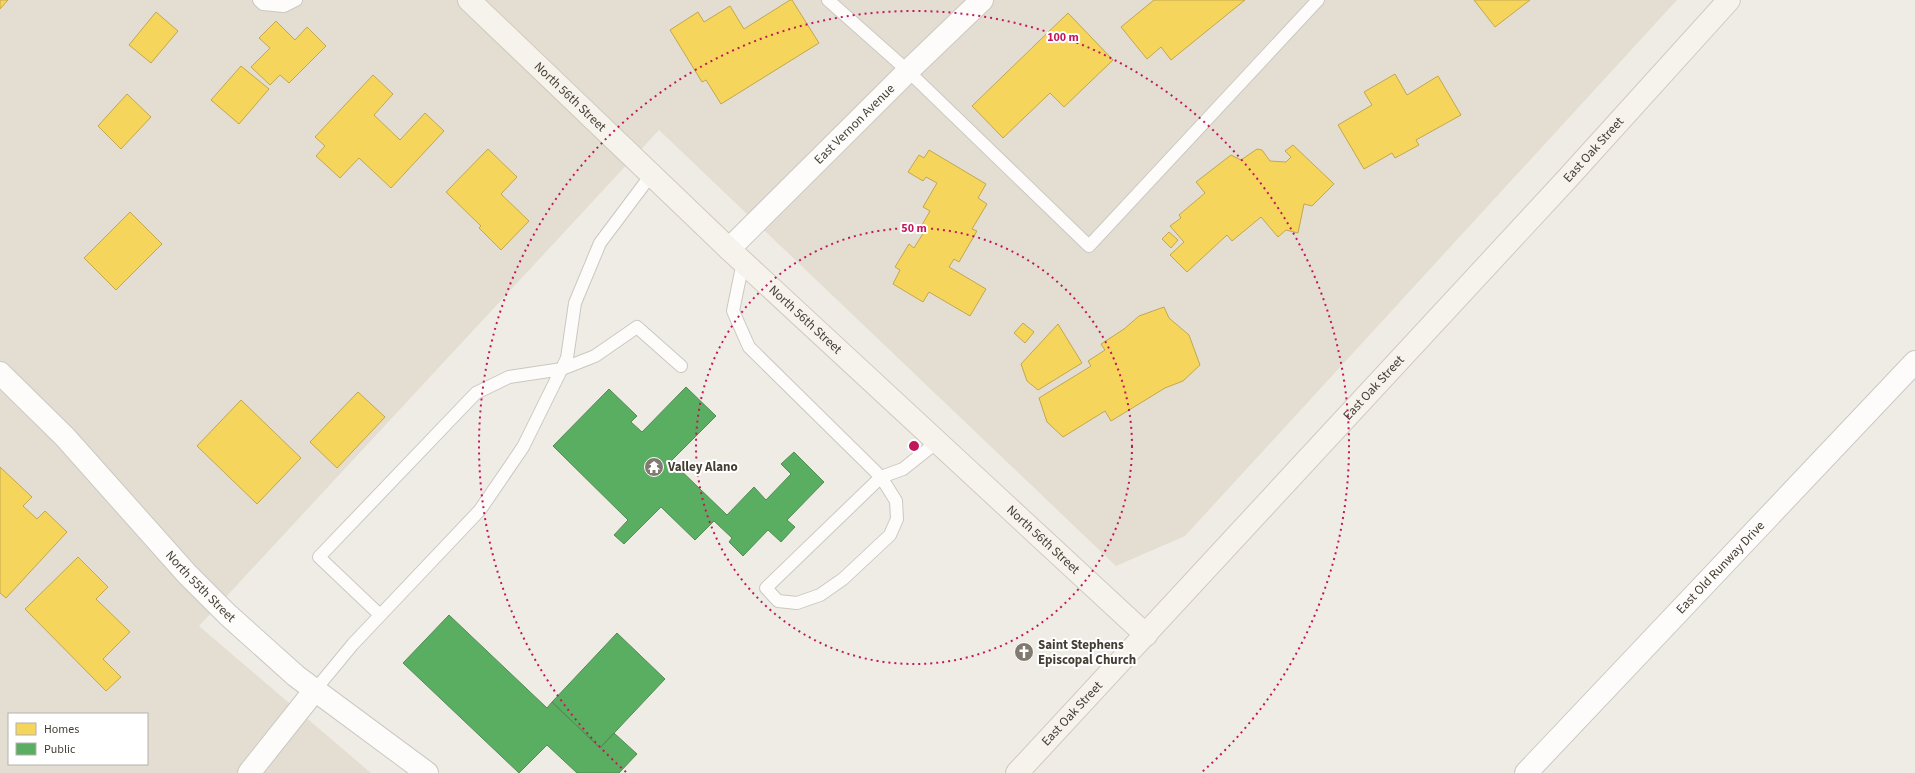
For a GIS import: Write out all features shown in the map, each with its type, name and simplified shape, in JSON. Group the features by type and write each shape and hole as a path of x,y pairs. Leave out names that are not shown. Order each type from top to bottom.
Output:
{"street":[{"name":"North 56th Street","path":"469,0 736,255 1146,636"},
{"name":"East Vernon Avenue","path":"736,255 908,71 982,0"},
{"name":"East Oak Street","path":"1017,773 1146,636 1567,179 1729,0"},
{"name":"East Old Runway Drive","path":"1526,773 1915,362"},
{"name":"North 55th Street","path":"0,373 65,437 187,574 234,620 296,676 427,773"},
{"path":"249,773 315,690"}],"lane":[{"path":"259,0 263,4 284,6 296,0"},
{"path":"828,0 908,71 1089,246 1318,0"},
{"path":"315,690 380,615 480,510 524,447 567,358 575,304 600,243 651,175"},
{"path":"736,255 733,311 749,348 881,477 896,500 897,519 890,535 842,579 820,595 797,603 778,601 766,588 881,477 903,469 937,442"},
{"path":"380,615 319,556 476,393 509,377 562,369 595,356 637,327 681,366"}],"shaded area":[{"path":"0,0 1677,0 1185,536 1116,566 659,130 199,626 371,773 0,773"}],"building: Homes":[{"path":"0,0 8,0 0,9"},
{"path":"792,0 819,43 721,104 706,80 702,82 670,30 698,12 704,22 730,6 744,29"},
{"path":"1154,0 1245,0 1171,60 1161,47 1147,59 1121,27"},
{"path":"1474,0 1530,0 1495,27"},
{"path":"156,12 178,31 151,63 129,45"},
{"path":"1068,13 1113,60 1064,107 1050,93 1003,138 972,106"},
{"path":"276,21 295,40 307,27 326,46 289,83 280,75 270,85 251,67 270,48 259,38"},
{"path":"241,66 269,89 239,124 211,100"},
{"path":"1395,74 1407,95 1438,76 1461,115 1416,140 1419,145 1395,158 1392,153 1364,169 1338,125 1372,105 1364,92"},
{"path":"373,75 393,94 374,115 400,140 425,113 444,131 391,188 359,158 340,178 316,156 325,146 315,137"},
{"path":"127,94 151,117 121,149 98,126"},
{"path":"1293,145 1334,184 1312,206 1304,204 1298,233 1286,230 1278,237 1261,217 1232,241 1227,235 1187,272 1170,255 1184,242 1170,226 1181,218 1179,215 1205,193 1196,182 1231,155 1241,160 1257,149 1262,150 1270,161 1286,162 1291,157 1285,151"},
{"path":"488,149 517,177 501,194 529,221 501,250 479,228 481,226 446,192"},
{"path":"929,150 986,184 978,198 987,204 972,229 977,231 959,262 954,259 949,267 986,289 970,316 929,292 923,302 893,284 900,270 895,267 909,244 914,248 927,227 922,225 930,211 923,207 937,183 926,177 923,181 908,172 919,155 924,158"},
{"path":"130,212 162,244 116,290 84,258"},
{"path":"1169,232 1178,240 1171,248 1162,239"},
{"path":"1164,307 1169,318 1189,335 1200,365 1183,381 1165,388 1111,421 1105,411 1063,437 1047,422 1039,398 1091,366 1088,361 1105,350 1101,344 1124,329 1139,316"},
{"path":"1023,323 1034,332 1025,343 1014,333"},
{"path":"1058,324 1082,363 1038,390 1027,381 1021,364"},
{"path":"358,392 385,417 337,468 310,442"},
{"path":"241,400 301,458 257,504 197,446"},
{"path":"0,467 32,497 23,506 37,519 45,511 67,532 6,598 0,593"},
{"path":"78,557 108,587 96,599 130,632 103,659 121,677 106,691 25,609"}],"building: Public":[{"path":"686,387 716,416 671,461 727,515 754,487 766,500 791,474 781,464 794,452 824,482 787,520 795,527 781,542 768,530 743,556 729,542 732,538 714,521 695,540 661,507 624,544 614,535 628,520 553,446 609,389 637,416 631,422 642,432"},
{"path":"449,615 547,708 552,702 600,748 614,733 637,754 619,773 577,773 547,745 519,773 403,663"},
{"path":"617,633 665,679 600,748 552,702"}],"place":[{"name":"Valley Alano","path":"654,467"},
{"name":"Saint Stephens Episcopal Church","path":"1024,652"}]}
